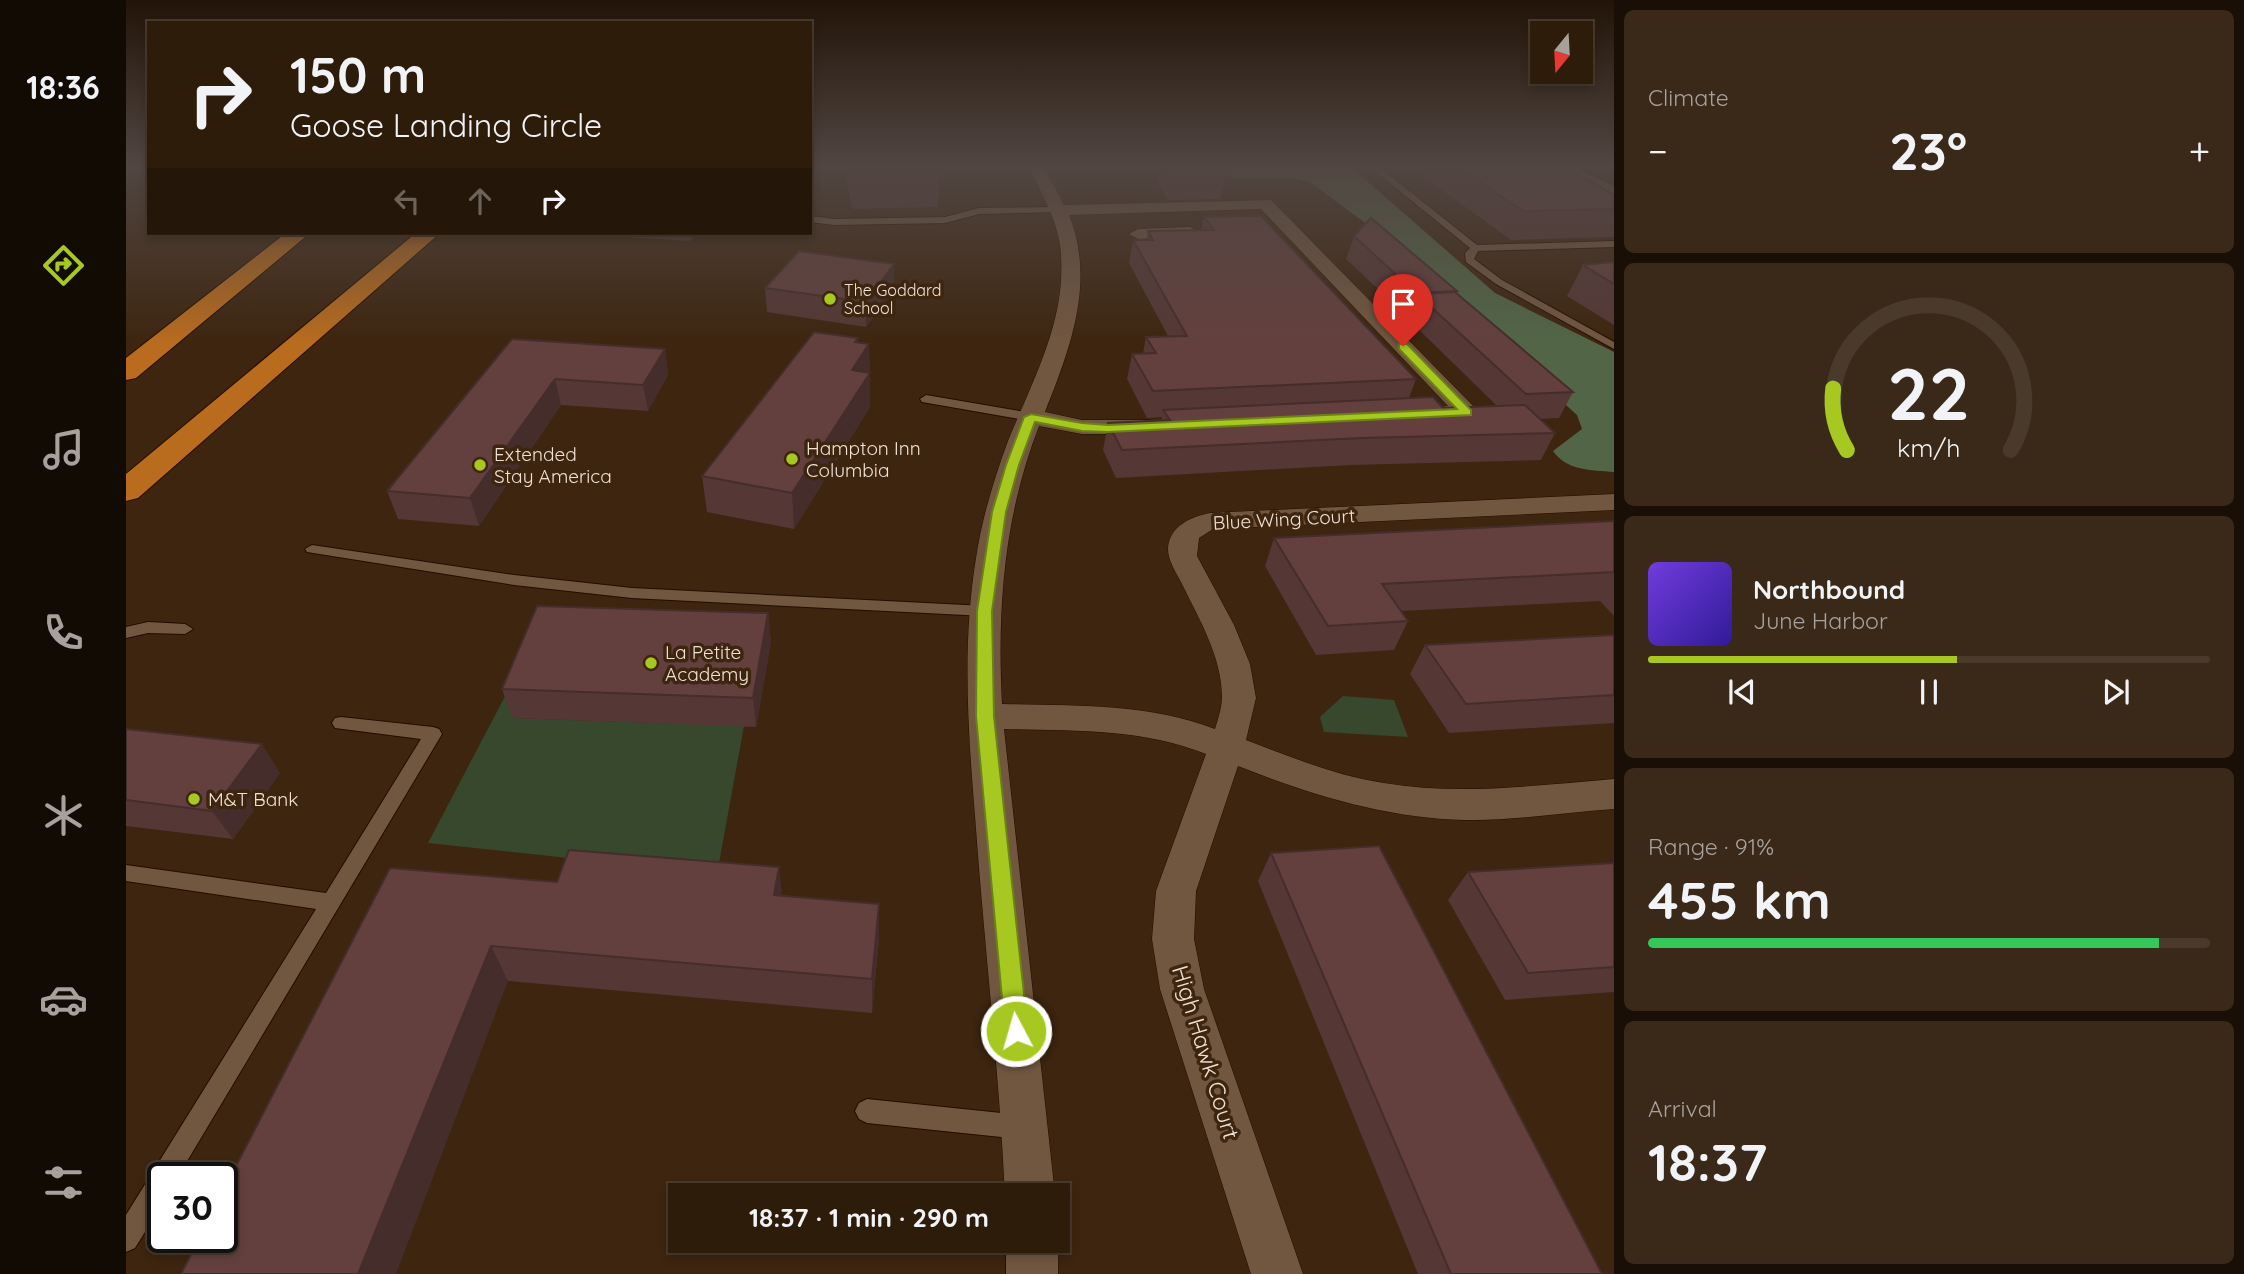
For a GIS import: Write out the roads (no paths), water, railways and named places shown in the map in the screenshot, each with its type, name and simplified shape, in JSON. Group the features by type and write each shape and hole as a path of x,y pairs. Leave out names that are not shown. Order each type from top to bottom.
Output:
{"highway":[{"path":"126,347 286,235"},
{"path":"126,372 297,235"},
{"path":"126,491 427,235"}],"street":[{"path":"1029,1183 1027,1127 985,716 985,611 999,512 1012,465 1050,369 1071,300 1070,246 1064,226"},
{"path":"1287,226 1467,412 1414,415"},
{"path":"1262,230 1289,229"},
{"path":"1138,234 1206,232"},
{"path":"1031,417 1095,428 1174,426"},
{"name":"Blue Wing Court","path":"1225,747 1233,728 1239,698 1234,664 1218,625 1183,556 1185,534 1196,526 1210,521 1614,502"},
{"path":"985,716 1129,720 1182,730 1309,779 1384,798 1466,805 1614,794"},
{"name":"High Hawk Court","path":"1225,747 1176,891 1173,939 1182,989 1277,1274"},
{"path":"1032,1253 1032,1274"}],"lane":[{"path":"1448,226 1475,248 1614,244"},
{"path":"1475,248 1470,253 1469,260 1499,282 1614,346"},
{"path":"926,399 1031,417"},
{"path":"313,549 514,580 632,593 985,611"},
{"path":"126,632 141,627 158,626 185,629"},
{"path":"173,1162 433,734 341,723"},
{"path":"126,873 330,902"},
{"path":"867,1111 1027,1127"},
{"path":"126,1239 147,1204"}],"place":[{"name":"The Goddard School","path":"830,299"},
{"name":"Hampton Inn Columbia","path":"792,459"},
{"name":"Extended Stay America","path":"480,465"},
{"name":"La Petite Academy","path":"651,663"},
{"name":"M&T Bank","path":"194,799"}]}
